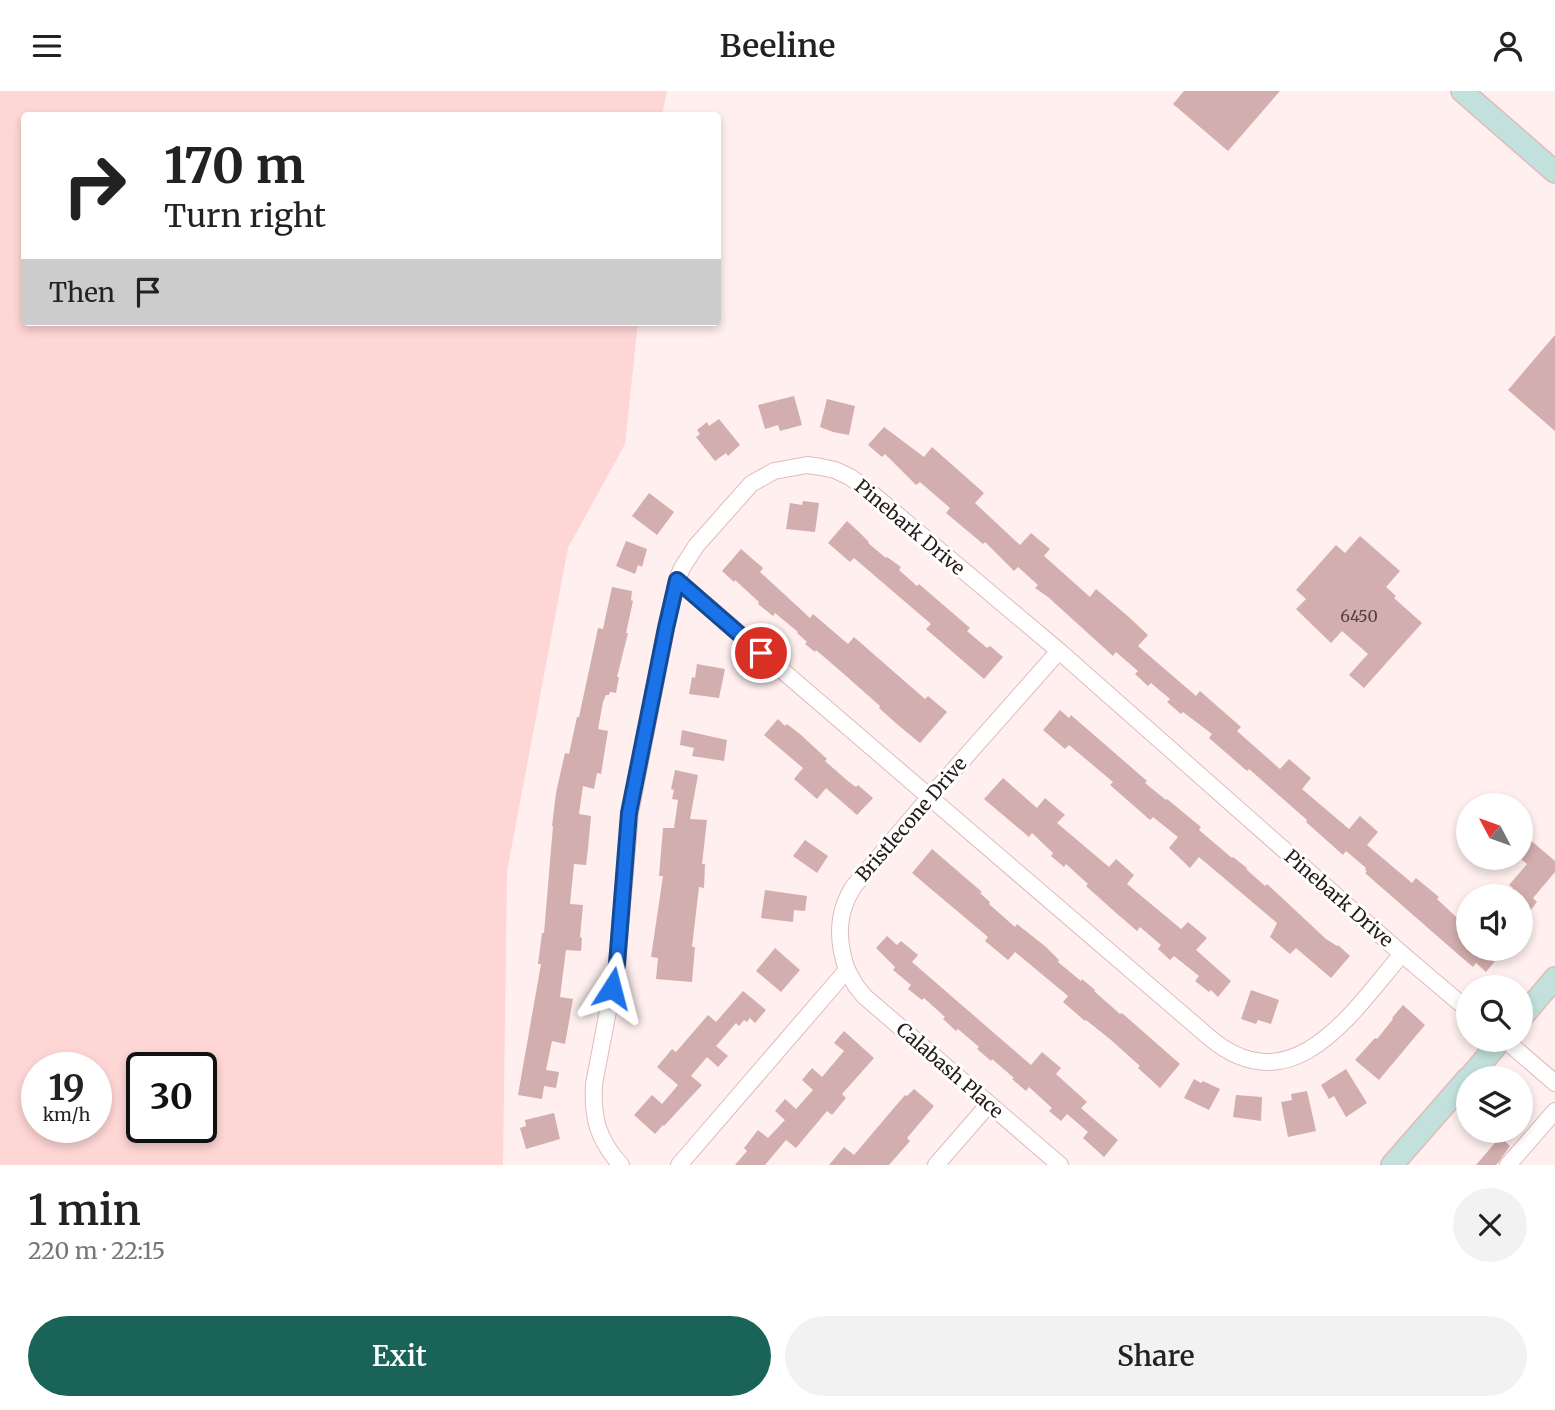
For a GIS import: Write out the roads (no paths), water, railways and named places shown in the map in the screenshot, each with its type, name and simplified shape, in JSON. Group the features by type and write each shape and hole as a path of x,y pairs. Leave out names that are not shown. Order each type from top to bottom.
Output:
{"street":[{"path":"1462,91 1555,171"},
{"name":"Pinebark Drive","path":"621,1165 601,1137 593,1100 594,1084 617,964 629,813 666,628 677,580 696,545 751,484 774,471 807,465 821,467 850,477 869,491 1059,651 1456,1000"},
{"path":"677,580 1228,1052 1248,1060 1269,1062 1286,1061 1314,1048 1338,1029 1402,954"},
{"name":"Bristlecone Drive","path":"847,970 839,943 839,923 846,897 864,873 1059,651"},
{"path":"679,1165 847,970"},
{"name":"Calabash Place","path":"847,970 864,996 1060,1165"},
{"path":"1533,1004 1555,978"},
{"path":"1479,1066 1491,1052"},
{"path":"1518,1052 1555,1083"},
{"path":"1392,1165 1456,1092"},
{"path":"936,1165 989,1104"},
{"path":"1507,1165 1555,1111"}]}
